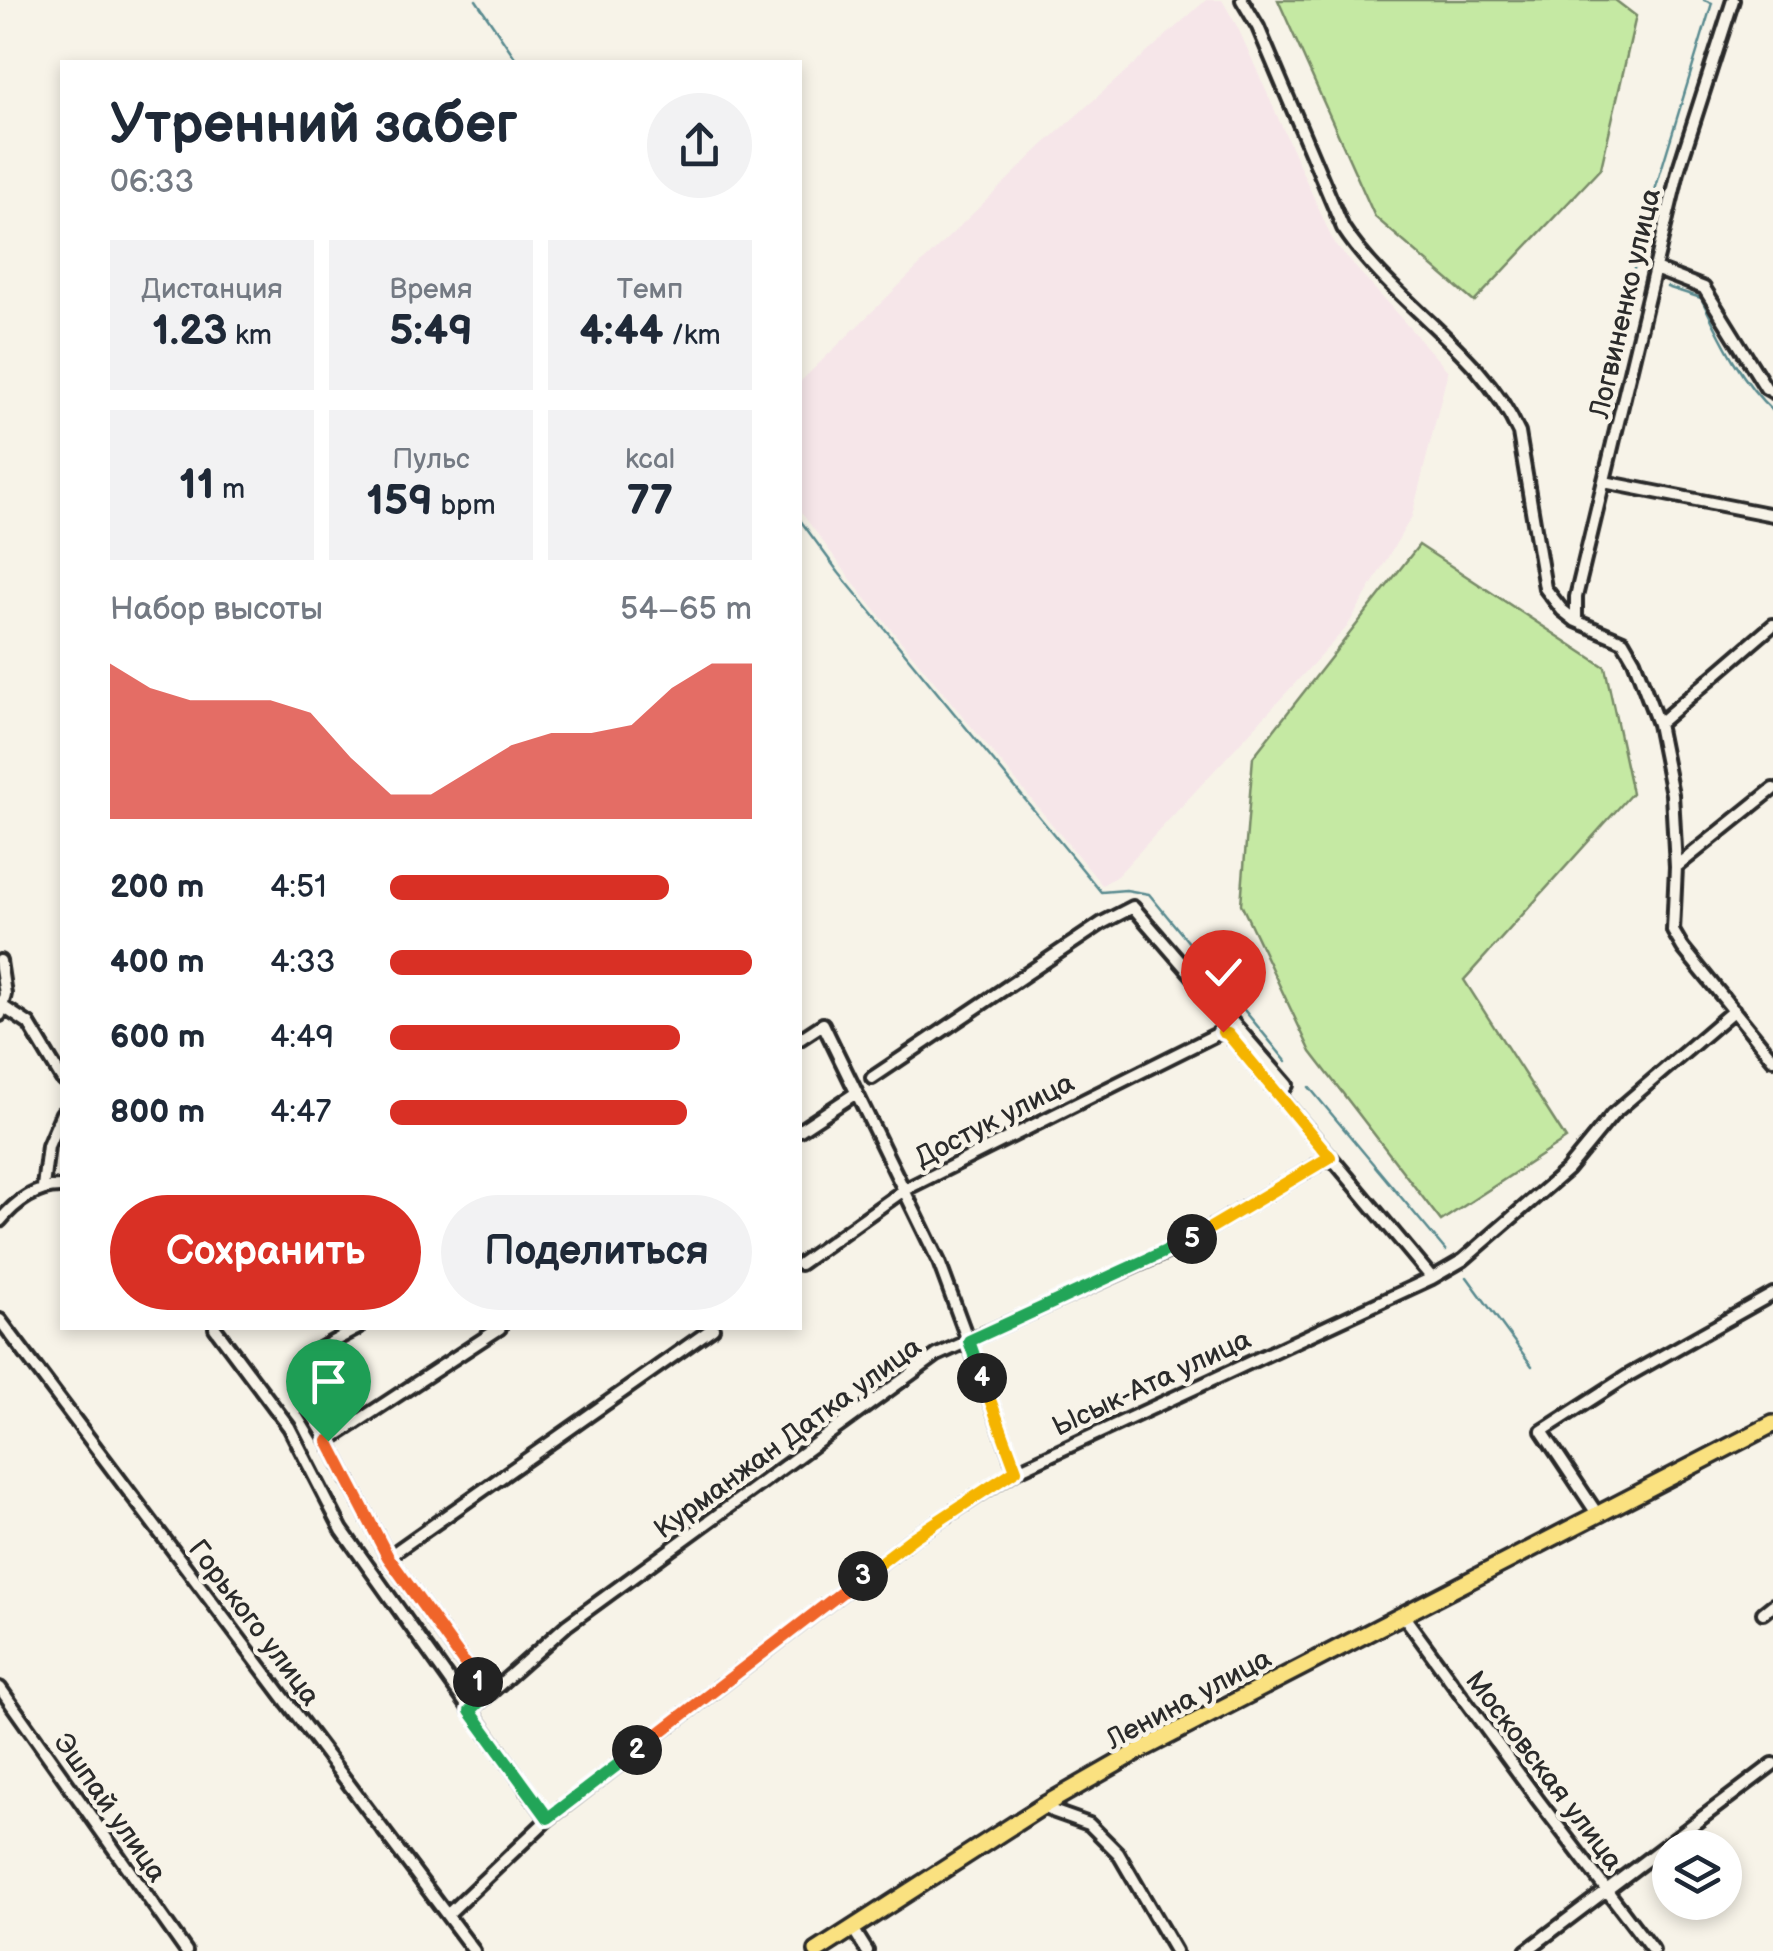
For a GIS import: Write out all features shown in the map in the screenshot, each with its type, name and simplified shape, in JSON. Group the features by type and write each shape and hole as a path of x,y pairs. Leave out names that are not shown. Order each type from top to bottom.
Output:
{"main road":[{"name":"Ленина улица","path":"817,1951 1042,1807 1154,1744 1773,1424"}],"street":[{"path":"1242,0 1258,26 1342,228 1362,257 1488,382 1510,412 1519,433 1546,588 1576,621 1623,641 1658,724 1672,794 1676,867 1673,930 1683,948 1773,1059"},
{"name":"Логвиненко улица","path":"1576,621 1576,597 1679,168 1733,0"},
{"path":"1655,269 1704,288 1766,388 1773,392"},
{"path":"1604,482 1773,515"},
{"path":"1658,724 1773,625"},
{"path":"1676,867 1773,789"},
{"path":"872,1078 1102,923 1133,907 1287,1084 1280,1096 1432,1278"},
{"path":"0,962 5,994 1,1010 29,1024 60,1076"},
{"name":"Ысык-Ата улица","path":"448,1915 548,1818 914,1537 1016,1470 1432,1278 1463,1260 1567,1170 1612,1114 1734,1010"},
{"path":"802,1038 823,1024 939,1262 1016,1470"},
{"name":"Достук улица","path":"802,1263 904,1190 1218,1032 1228,1034 1280,1096"},
{"path":"802,1129 856,1092"},
{"path":"44,1187 48,1146 60,1118"},
{"name":"Курманжан Датка улица","path":"470,1711 567,1625 937,1355 1180,1246 1330,1157"},
{"path":"0,1221 9,1210 44,1187 60,1187"},
{"path":"1598,1515 1542,1432 1629,1376 1773,1294"},
{"name":"Горького улица","path":"0,1320 474,1951"},
{"path":"217,1330 290,1427 342,1530 548,1818"},
{"path":"355,1330 300,1364 293,1376 294,1385 388,1557 487,1695"},
{"path":"328,1441 497,1330"},
{"path":"388,1557 710,1330"},
{"path":"1763,1614 1773,1605"},
{"name":"Московская улица","path":"1403,1615 1653,1951"},
{"name":"Эшпай улица","path":"0,1688 186,1951"},
{"path":"1526,1951 1773,1764"},
{"path":"1042,1807 1089,1824 1118,1853 1174,1951"},
{"path":"852,1927 867,1951"}],"shaded area":[{"path":"1206,0 1222,0 1334,243 1448,371 1412,516 1347,627 1117,876 1102,885 862,594 802,514 802,380 1041,147"}],"green space":[{"path":"1278,0 1615,0 1636,16 1601,168 1474,302 1375,217"},
{"path":"1419,545 1605,667 1632,793 1464,980 1566,1139 1441,1221 1311,1052 1241,904 1253,757"}],"waterway":[{"path":"476,0 517,60"},
{"path":"1633,273 1712,3 1704,0"},
{"path":"1667,287 1701,298 1741,373 1773,411"},
{"path":"802,523 1101,892 1126,890 1149,894 1286,1061"},
{"path":"1309,1087 1446,1251"},
{"path":"1467,1277 1532,1366"}],"route":[{"path":"328,1441 388,1557 487,1695 470,1711 548,1818 914,1537 1016,1470 969,1341 1180,1246 1330,1157 1223,1032"}]}
